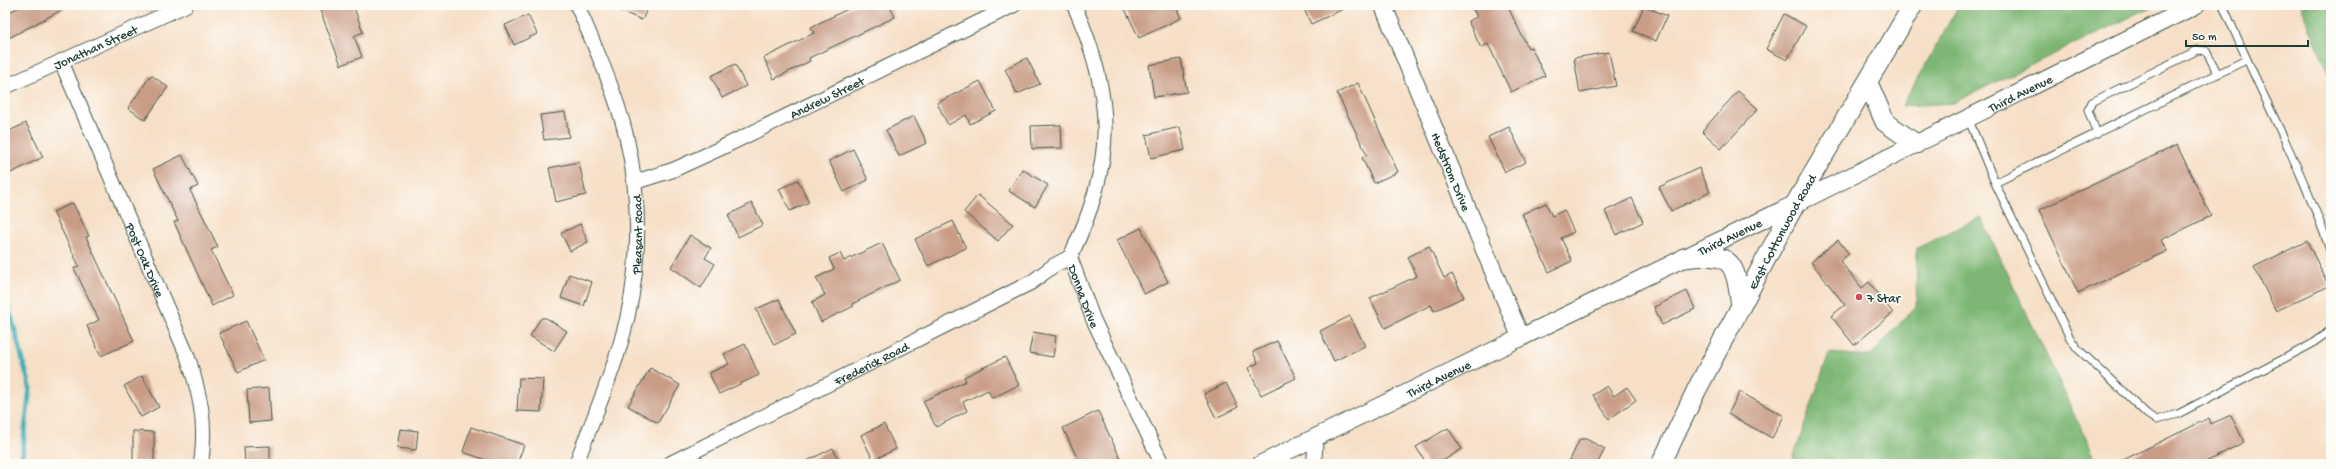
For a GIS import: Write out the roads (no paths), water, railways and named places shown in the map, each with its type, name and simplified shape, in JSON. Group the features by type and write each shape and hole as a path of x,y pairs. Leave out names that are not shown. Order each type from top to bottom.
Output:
{"main road":[{"name":"East Cottonwood Road","path":"1661,464 1740,306 1795,204 1913,5"},
{"path":"1868,83 1885,122 1916,144"},
{"path":"1684,258 1706,255 1718,256 1727,260 1737,279 1740,306"}],"street":[{"name":"Jonathan Street","path":"5,87 186,5"},
{"name":"Pleasant Road","path":"576,464 622,342 633,289 638,238 635,182 626,134 610,84 577,5"},
{"name":"Andrew Street","path":"635,182 673,170 719,149 1014,5"},
{"name":"Donna Drive","path":"1074,5 1088,37 1097,67 1105,113 1104,150 1097,188 1085,226 1070,257 1093,319 1162,464"},
{"name":"Hedstrom Drive","path":"1383,5 1521,338"},
{"name":"Third Avenue","path":"1261,464 1795,204 2196,5"},
{"name":"Post Oak Drive","path":"61,62 187,355 200,395 205,439 201,464"},
{"name":"Frederick Road","path":"669,464 1032,282 1053,266 1070,257"},
{"path":"1314,464 1316,438"}],"lane":[{"path":"2224,5 2246,60 2301,173 2331,254"},
{"path":"2097,134 2088,110 2092,102 2198,50 2206,51 2218,74"},
{"path":"1995,183 2246,60"},
{"path":"1968,118 1995,183 2070,338 2077,348 2147,414 2156,420 2178,414 2310,345 2331,330"}],"waterway":[{"path":"5,293 30,387 21,464"}],"place":[{"name":"7 Star","path":"1859,297"}]}
